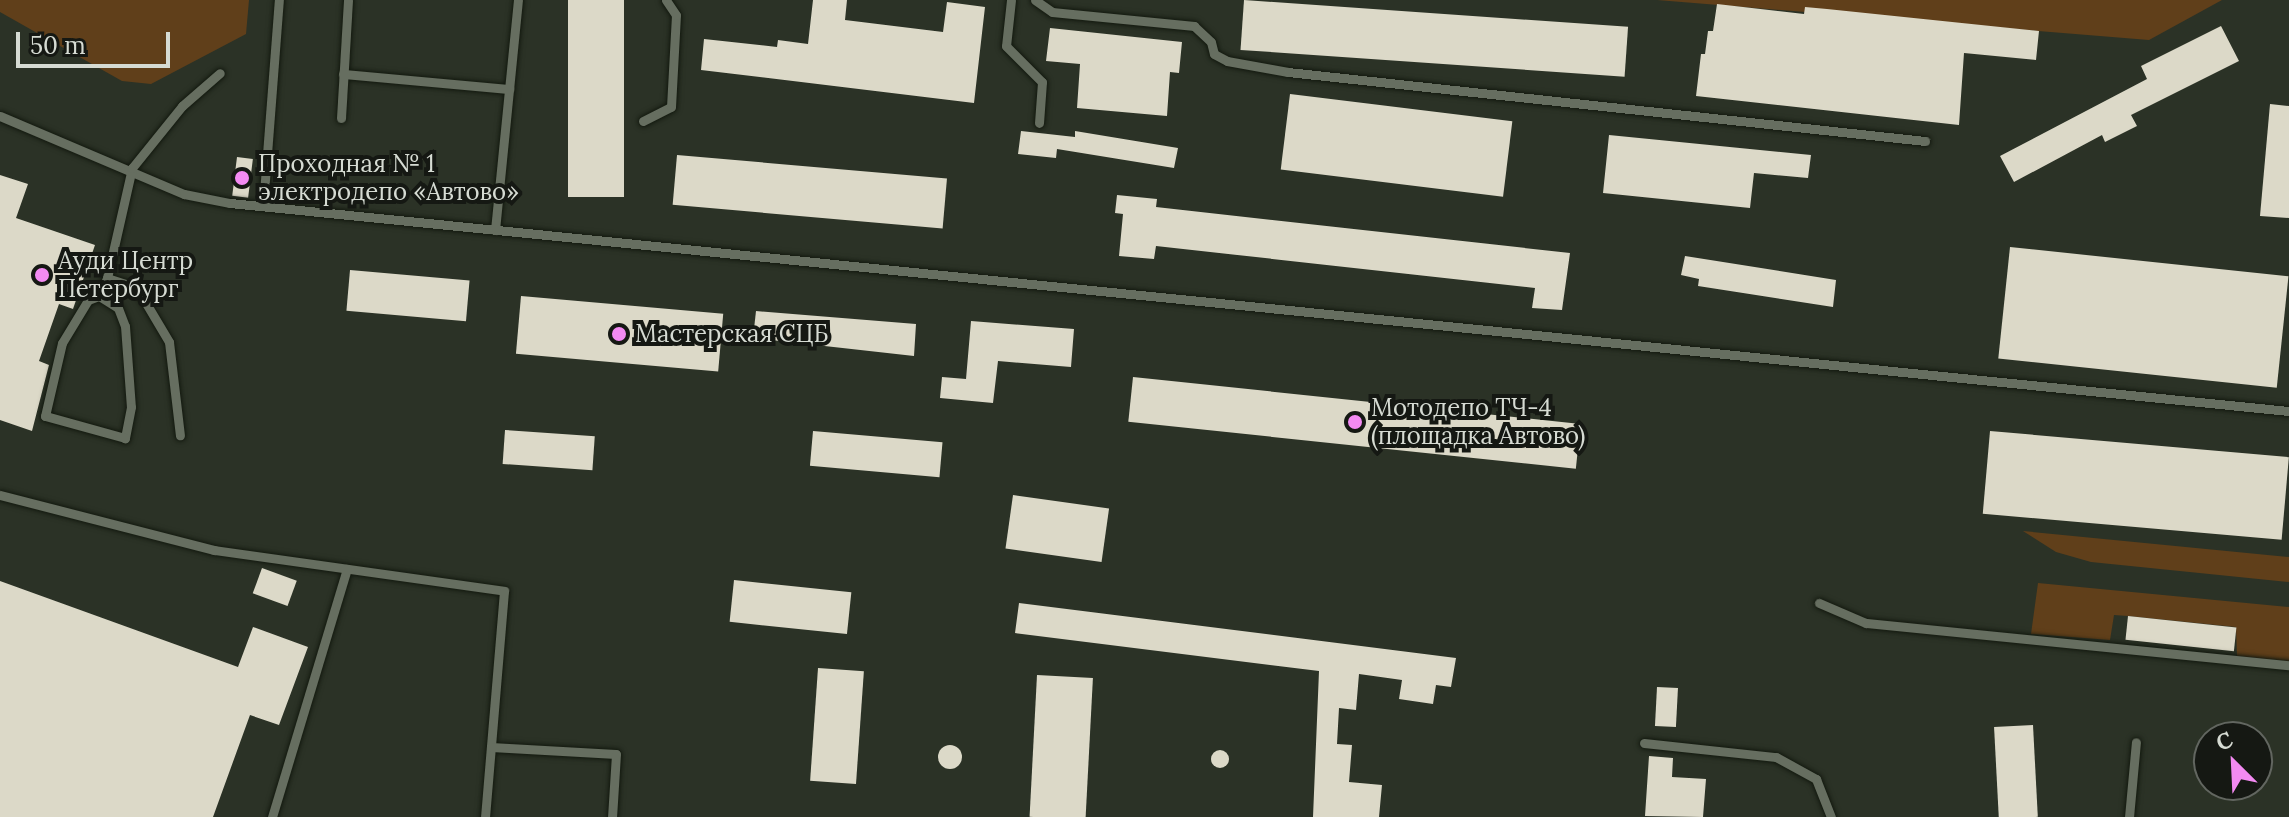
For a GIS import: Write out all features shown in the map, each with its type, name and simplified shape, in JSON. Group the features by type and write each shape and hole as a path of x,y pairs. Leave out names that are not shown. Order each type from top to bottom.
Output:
{"lane":[{"path":"263,206 279,0"},
{"path":"341,118 348,0"},
{"path":"495,230 518,0"},
{"path":"643,121 671,107 676,15 666,0"},
{"path":"1011,0 1006,46 1042,82 1039,123"},
{"path":"1035,0 1052,12 1194,26 1211,42 1214,54 1227,61 1288,72 1925,141"},
{"path":"99,296 118,308 125,326 131,407 125,438 45,416 62,343 88,300 99,296 107,278 132,168 182,106 220,73"},
{"path":"343,74 509,89"},
{"path":"0,116 132,168 184,194 263,206 2289,411"},
{"path":"107,278 137,288 169,342 180,435"},
{"path":"0,495 214,550 504,591 485,817"},
{"path":"272,817 347,569"},
{"path":"1819,603 1866,623 2289,665"},
{"path":"2129,817 2136,742"},
{"path":"1644,743 1776,757 1816,779 1831,817"},
{"path":"491,747 616,754 612,817"}],"shaded area":[{"path":"0,0 249,0 246,34 151,84 122,81 0,12"},
{"path":"1657,0 2222,0 2149,40"},
{"path":"2023,531 2289,557 2289,582 2091,562 2056,552"},
{"path":"2038,583 2289,607 2289,661 2237,656 2236,627 2114,615 2110,640 2031,634"}],"building":[{"path":"568,0 624,0 624,197 568,197"},
{"path":"813,0 847,0 845,20 943,32 947,2 985,7 974,103 701,70 704,39 777,47 778,40 808,44"},
{"path":"1244,0 1628,27 1625,77 1241,50"},
{"path":"1717,4 1804,14 1805,7 2039,31 2036,60 1964,53 1959,125 1696,96 1701,54 1705,54 1708,31 1713,31"},
{"path":"2221,26 2239,61 2131,115 2137,126 2105,142 2102,135 2014,182 2000,156 2147,79 2141,66"},
{"path":"1050,28 1182,42 1179,73 1170,72 1167,116 1077,108 1080,64 1046,61"},
{"path":"1290,94 1512,121 1503,197 1281,169"},
{"path":"2270,104 2289,106 2289,218 2260,216"},
{"path":"1021,131 1075,137 1075,131 1178,148 1174,168 1057,149 1056,158 1018,154"},
{"path":"1609,135 1811,155 1808,178 1754,173 1750,208 1603,193"},
{"path":"677,155 947,179 943,228 673,205"},
{"name":"Проходная № 1 электродепо «Автово»","path":"237,157 253,159 248,198 232,196"},
{"name":"Ауди Центр Петербург","path":"0,175 28,184 16,218 95,245 73,309 59,304 39,361 49,365 32,431 0,420"},
{"path":"1117,195 1157,199 1156,207 1570,253 1562,310 1532,308 1535,288 1156,246 1154,259 1119,256 1123,214 1115,213"},
{"path":"2010,247 2288,276 2277,388 1998,358"},
{"path":"1685,256 1836,280 1833,307 1698,286 1699,279 1681,275"},
{"path":"350,270 470,280 466,321 346,311"},
{"name":"Мастерская СЦБ","path":"521,296 723,314 718,371 516,354"},
{"path":"756,311 916,324 914,356 753,338"},
{"path":"971,321 1074,329 1071,367 998,361 993,403 940,398 942,377 966,379"},
{"name":"Мотодепо ТЧ-4 (площадка Автово)","path":"1133,377 1581,424 1576,469 1128,422"},
{"path":"505,430 595,436 592,470 503,464"},
{"path":"813,431 943,442 939,477 810,466"},
{"path":"1990,431 2289,457 2282,540 1983,514"},
{"path":"1013,495 1109,508 1102,562 1005,548"},
{"path":"262,568 297,581 288,606 253,593"},
{"path":"734,580 851,592 847,634 730,622"},
{"path":"0,581 238,667 253,627 308,647 279,725 250,715 213,817 0,817"},
{"path":"1019,603 1456,658 1451,687 1436,685 1433,704 1399,699 1402,680 1359,674 1356,710 1339,708 1337,744 1352,745 1349,782 1382,785 1379,817 1313,817 1319,671 1015,633"},
{"path":"2128,616 2236,627 2234,651 2125,640"},
{"path":"818,668 864,671 856,784 810,781"},
{"path":"1037,675 1093,678 1086,817 1030,817"},
{"path":"1657,687 1678,688 1676,727 1655,726"},
{"path":"2033,725 2038,817 1999,817 1994,727"},
{"path":"950,745 961,752 962,757 955,768 950,769 939,762 938,757 945,746"},
{"path":"1220,750 1229,759 1220,768 1211,759"},
{"path":"1649,756 1673,758 1672,777 1706,779 1703,817 1645,816"}],"place":[{"name":"Проходная № 1 электродепо «Автово»","path":"242,178"},
{"name":"Ауди Центр Петербург","path":"42,275"},
{"name":"Мастерская СЦБ","path":"619,334"},
{"name":"Мотодепо ТЧ-4 (площадка Автово)","path":"1355,422"}]}
